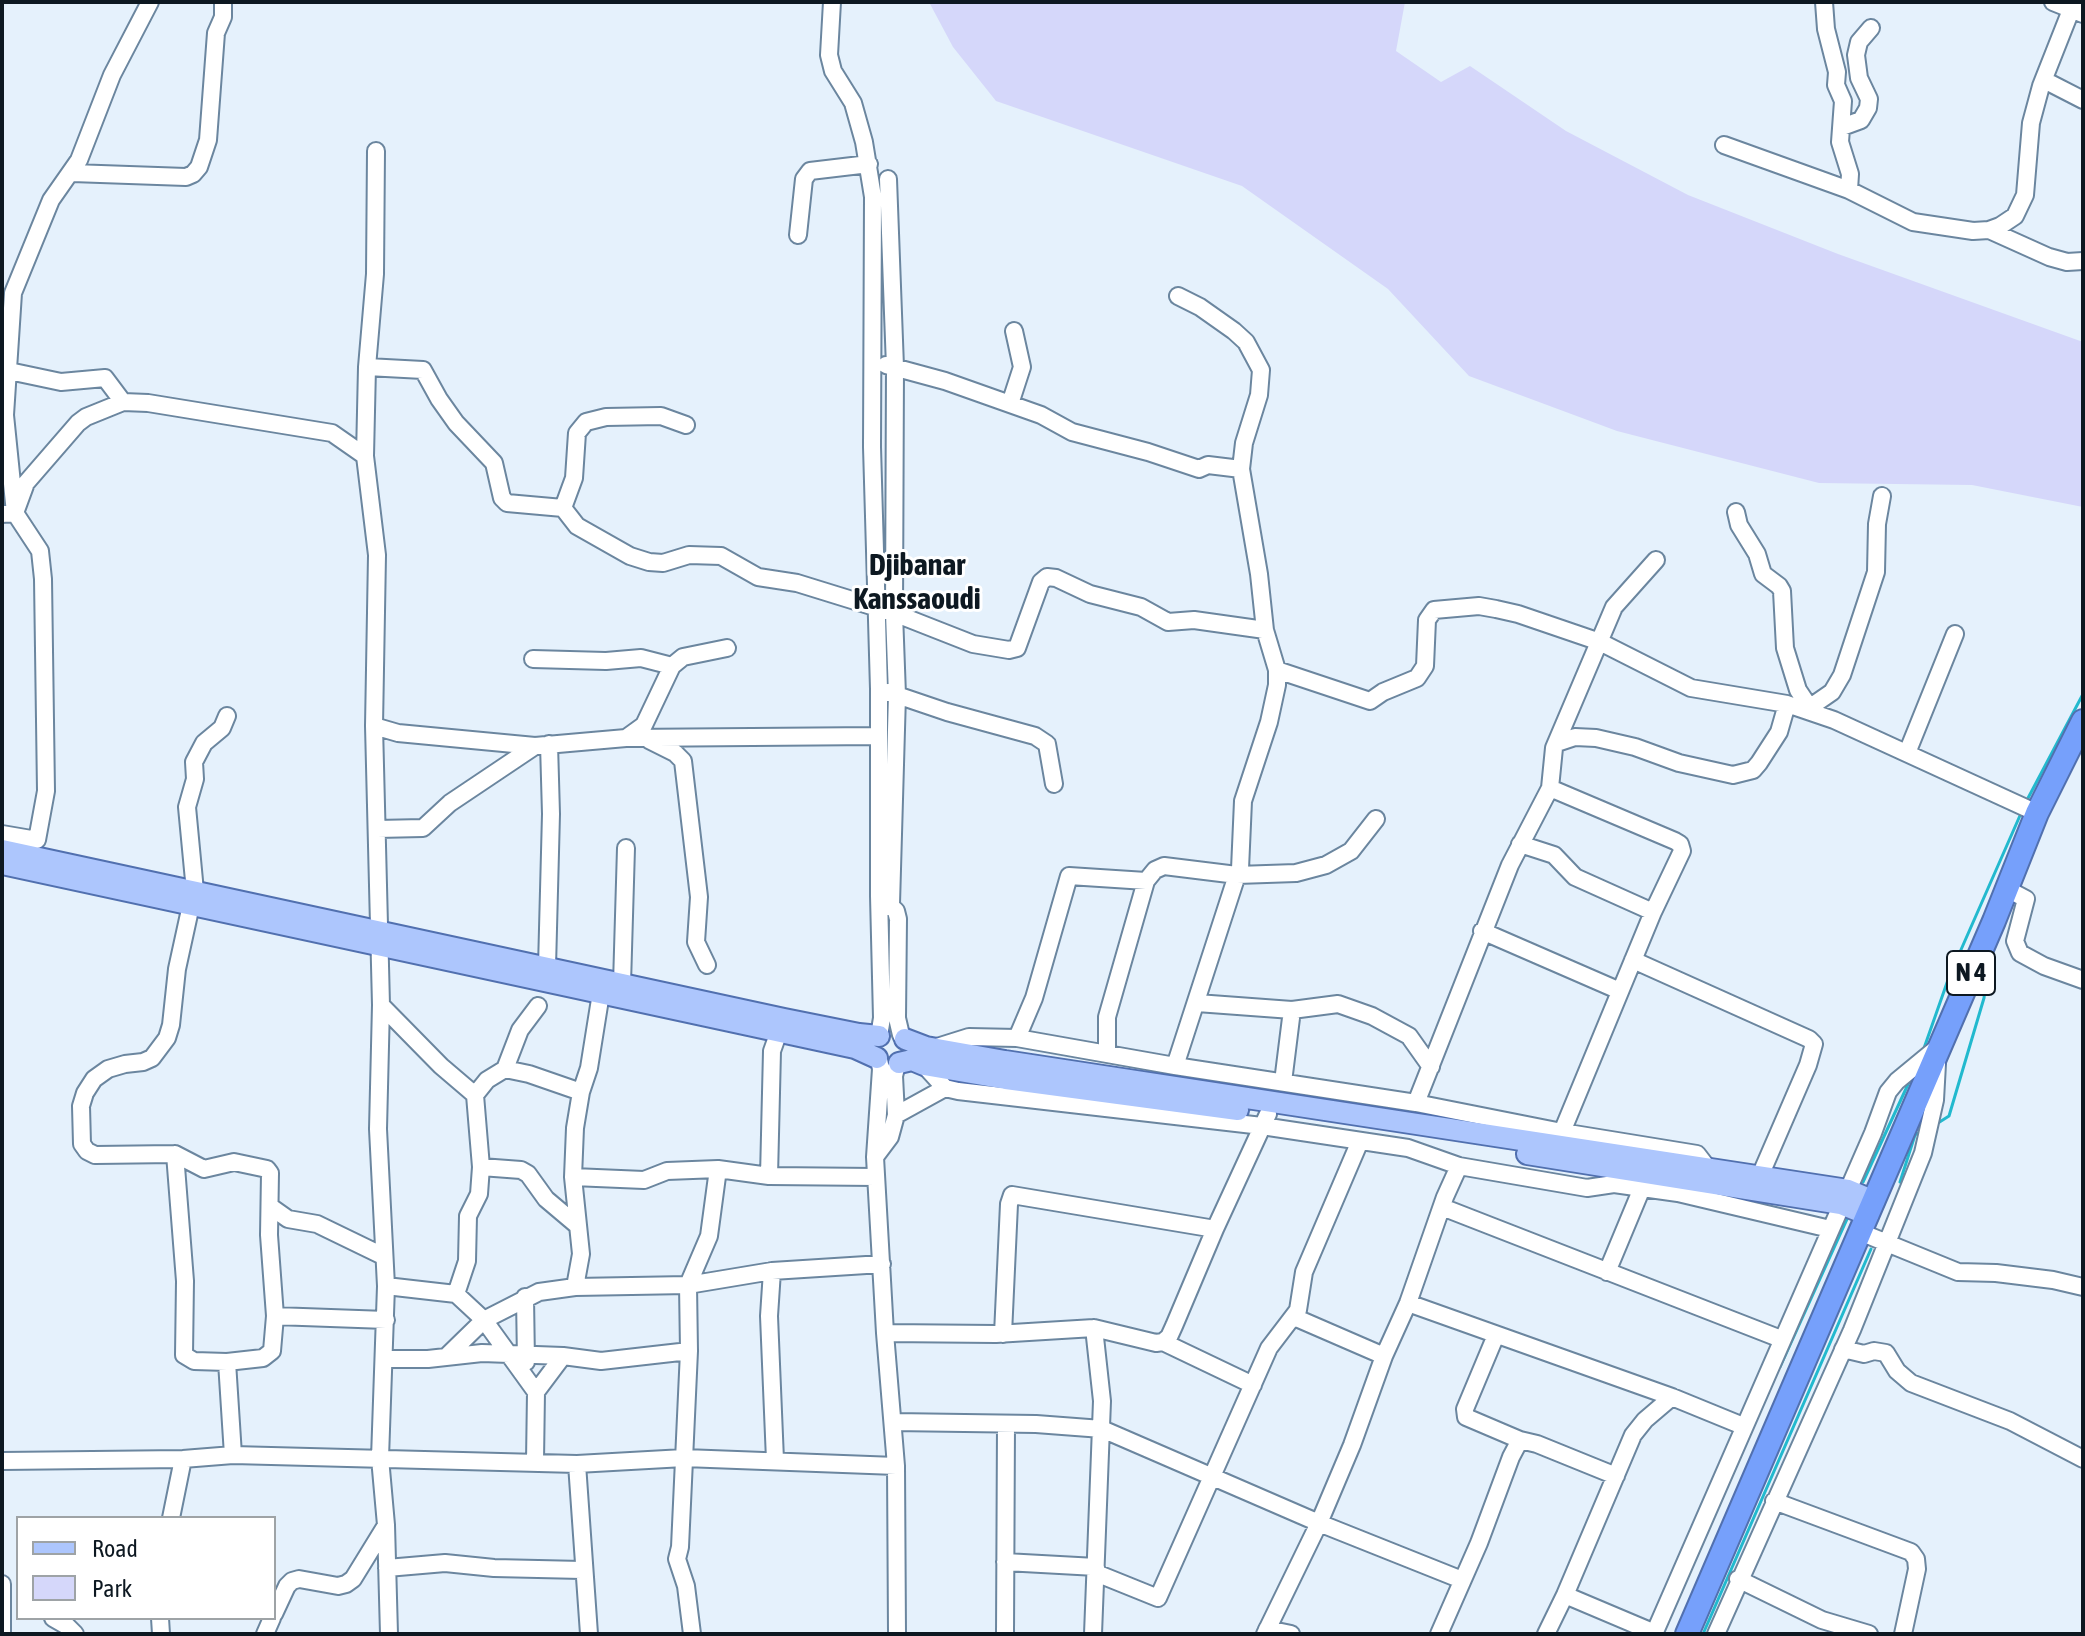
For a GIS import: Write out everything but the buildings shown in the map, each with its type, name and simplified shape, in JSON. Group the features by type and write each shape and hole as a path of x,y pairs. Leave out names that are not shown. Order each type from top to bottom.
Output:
{"highway":[{"name":"N 4","path":"1687,1634 2037,813 2083,721"}],"main road":[{"path":"2,850 35,848 193,898"},
{"path":"2,864 193,898 378,938 601,993 781,1025 879,1036 890,1032 903,1037 929,1057"},
{"path":"378,938 547,967 622,984 781,1025 888,1061 929,1057 1845,1197"},
{"path":"879,1036 874,1046 888,1061"},
{"path":"888,1061 907,1050 903,1037"},
{"path":"1006,1070 1265,1120 1706,1174 1760,1176 1845,1197 1867,1216"}],"street":[{"path":"2,834 35,848 46,791 40,551 9,513 4,448 4,401 9,371 13,293 51,200 72,173 112,75 150,2"},
{"path":"72,173 186,177 193,174 199,167 208,140 216,33 224,14 223,2"},
{"path":"832,2 829,55 833,71 853,103 869,164 873,197 878,736 885,900 898,919 897,1018 903,1037"},
{"path":"1824,2 1826,29 1837,72 1836,85 1843,101 1841,148 1850,174 1849,190"},
{"path":"1724,145 1849,190 1913,222 1973,231 1989,230 2008,223 2025,195 2031,123 2044,80 2077,9 2053,2"},
{"path":"1842,127 1861,120 1868,108 1869,99 1859,78 1856,55 1859,42 1871,28"},
{"path":"2044,80 2083,100"},
{"path":"376,151 375,274 367,367 365,456 377,555 374,726 381,1005 378,1129 386,1286 380,1458 386,1525 389,1634"},
{"path":"798,235 804,179 810,171 869,164"},
{"path":"879,1036 897,695 894,613 895,367 888,179"},
{"path":"1989,230 2049,257 2067,262 2083,261"},
{"path":"1175,1066 1240,869 1243,801 1272,712 1277,685 1277,670 1265,630 1241,469 1244,443 1259,395 1261,370 1246,342 1234,331 1178,296"},
{"path":"1010,404 1022,367 1014,331"},
{"path":"873,362 1010,404 1041,415 1072,432 1191,467 1199,469 1219,465 1241,469"},
{"path":"367,367 423,370 456,423 494,463 502,498 507,503 563,508 577,526 639,559 663,563 689,555 721,556 758,577 797,583 875,607 973,644 1013,650 1017,648 1032,612 1041,582 1047,577 1090,594 1141,607 1168,622 1194,620 1265,630"},
{"path":"9,371 61,382 105,378 123,402"},
{"path":"9,513 26,483 78,423 123,402 148,403 332,433 365,456"},
{"path":"563,508 574,478 577,433 586,422 606,417 661,416 686,425"},
{"path":"1808,709 1832,692 1842,675 1876,572 1877,524 1882,496"},
{"path":"1736,512 1739,525 1757,554 1763,574 1782,591 1785,648 1798,690 1808,709"},
{"path":"1416,1103 1482,931 1520,844 1550,788 1553,754 1614,607 1656,560"},
{"path":"1277,670 1370,701 1417,678 1425,666 1429,615 1438,609 1479,606 1518,614 1600,642 1691,688 1808,709 2037,813"},
{"path":"1907,753 1955,634"},
{"path":"626,738 644,725 672,666 683,657 727,648"},
{"path":"533,659 606,661 641,658 672,666"},
{"path":"879,689 1035,736 1047,744 1054,784"},
{"path":"1557,743 1575,737 1596,738 1635,747 1679,763 1733,775 1753,770 1759,763 1779,732 1787,704"},
{"path":"175,1154 185,1281 184,1355 194,1361 227,1362 268,1355 272,1351 275,1316 269,1235 270,1173 267,1169 234,1162 204,1169 175,1154 95,1155 82,1144 81,1106 94,1079 108,1069 152,1058 167,1038 177,969 193,898 187,807 195,779 194,762 204,743 222,728 227,716"},
{"path":"374,726 398,733 542,745 626,738 878,736"},
{"path":"648,739 675,753 683,761 699,897 696,942 707,965"},
{"path":"377,829 423,828 450,803 542,745"},
{"path":"542,745 551,814 547,967"},
{"path":"1550,788 1680,844 1682,851 1653,912 1562,1132"},
{"path":"1107,1054 1107,1017 1146,881 1155,870 1164,866 1237,875 1296,873 1326,865 1351,851 1376,819"},
{"path":"1520,844 1554,855 1575,877 1653,912"},
{"path":"622,984 626,848"},
{"path":"1017,1038 1034,998 1069,876 1146,881"},
{"path":"2007,889 2026,899 2015,941 2020,953 2044,966 2083,980"},
{"path":"1482,931 1620,991"},
{"path":"1633,960 1809,1039 1814,1044 1760,1176"},
{"path":"575,1287 581,1254 573,1177 575,1128 589,1068 601,993"},
{"path":"1197,1003 1292,1010 1338,1004 1372,1016 1409,1036 1431,1067"},
{"path":"381,1005 441,1066 475,1095"},
{"path":"456,1294 467,1261 468,1216 479,1194 481,1167 475,1095 487,1080 505,1069 520,1030 538,1006"},
{"path":"1283,1082 1292,1010"},
{"path":"769,1176 772,1051 781,1025"},
{"path":"945,1088 929,1057 969,1037 1017,1038 1687,1151 1702,1157 1706,1174"},
{"path":"1565,1595 1654,1634 1888,1092 1938,1047"},
{"path":"1716,1634 1843,1349 1923,1153 1935,1100 1938,1047"},
{"path":"875,1157 890,1137 896,1115 894,1076 888,1061 881,1069 875,1157 896,1466 897,1634"},
{"path":"505,1069 581,1092"},
{"path":"896,1115 945,1088 986,1096 1265,1120 1408,1148 1459,1166 1587,1188 1614,1184 1678,1193 1830,1229"},
{"path":"885,1333 1003,1334 1094,1328 1163,1342 1169,1337 1265,1120"},
{"path":"1005,1562 1096,1570 1158,1598 1269,1348 1298,1310 1304,1272 1360,1141"},
{"path":"1291,1634 1266,1631 1319,1523 1352,1445 1459,1166"},
{"path":"481,1167 521,1170 528,1174 546,1199 578,1226"},
{"path":"573,1177 644,1180 667,1171 718,1169 769,1176 876,1177"},
{"path":"692,1634 686,1586 677,1559 689,1351 688,1285 709,1236 718,1169"},
{"path":"1607,1272 1642,1188"},
{"path":"1003,1334 1009,1204 1012,1195 1215,1229"},
{"path":"271,1207 288,1219 317,1224 383,1256"},
{"path":"1442,1207 1781,1339"},
{"path":"1867,1216 1886,1244 1958,1272 2010,1274 2083,1287"},
{"path":"446,1357 484,1320 539,1292 575,1287 688,1285 772,1271 882,1264"},
{"path":"772,1271 769,1316 775,1460"},
{"path":"386,1286 456,1294 484,1320 531,1386"},
{"path":"525,1297 526,1355 535,1461"},
{"path":"1408,1303 1672,1397 1743,1426"},
{"path":"275,1316 386,1320"},
{"path":"1294,1317 1384,1356"},
{"path":"1093,1634 1102,1429 1094,1328"},
{"path":"1496,1335 1465,1409 1466,1417 1616,1476"},
{"path":"1163,1342 1253,1385"},
{"path":"1843,1349 1864,1354 1874,1351 1886,1353 1897,1371 1911,1383 2010,1421 2083,1459"},
{"path":"384,1359 482,1353 563,1356 601,1361 689,1351"},
{"path":"531,1386 563,1356"},
{"path":"227,1362 233,1455"},
{"path":"1546,1634 1639,1426 1672,1397"},
{"path":"893,1422 1102,1429 1319,1523 1462,1580"},
{"path":"1005,1634 1006,1424"},
{"path":"1439,1634 1520,1440"},
{"path":"2,1461 183,1459 233,1455 577,1464 684,1458 896,1466"},
{"path":"171,1516 183,1459"},
{"path":"577,1464 582,1570 589,1634"},
{"path":"1774,1501 1911,1552 1917,1569 1903,1634"},
{"path":"276,1610 292,1581 299,1579 338,1586 353,1579 386,1525"},
{"path":"387,1568 445,1563 494,1568 582,1570"},
{"path":"1738,1579 1822,1620 1869,1634"},
{"path":"2,1588 2,1634"},
{"path":"56,1620 75,1634"}],"green space":[{"path":"929,2 1405,2 1396,51 1441,82 1470,66 1566,131 1688,195 1838,254 2083,342 2083,507 1972,485 1819,483 1617,431 1469,376 1388,289 1242,186 996,101 953,47"}],"waterway":[{"path":"2027,800 2083,694"},
{"path":"1923,1051 1949,977 2022,811"},
{"path":"1938,1123 1949,1116 1984,998 1988,962"},
{"path":"1863,1182 1910,1080"},
{"path":"1900,1182 1915,1135 1920,1132"},
{"path":"1780,1367 1848,1217"},
{"path":"1703,1634 1871,1249"}],"district":[{"name":"Djibanar Kanssaoudi","path":"917,583"}]}
